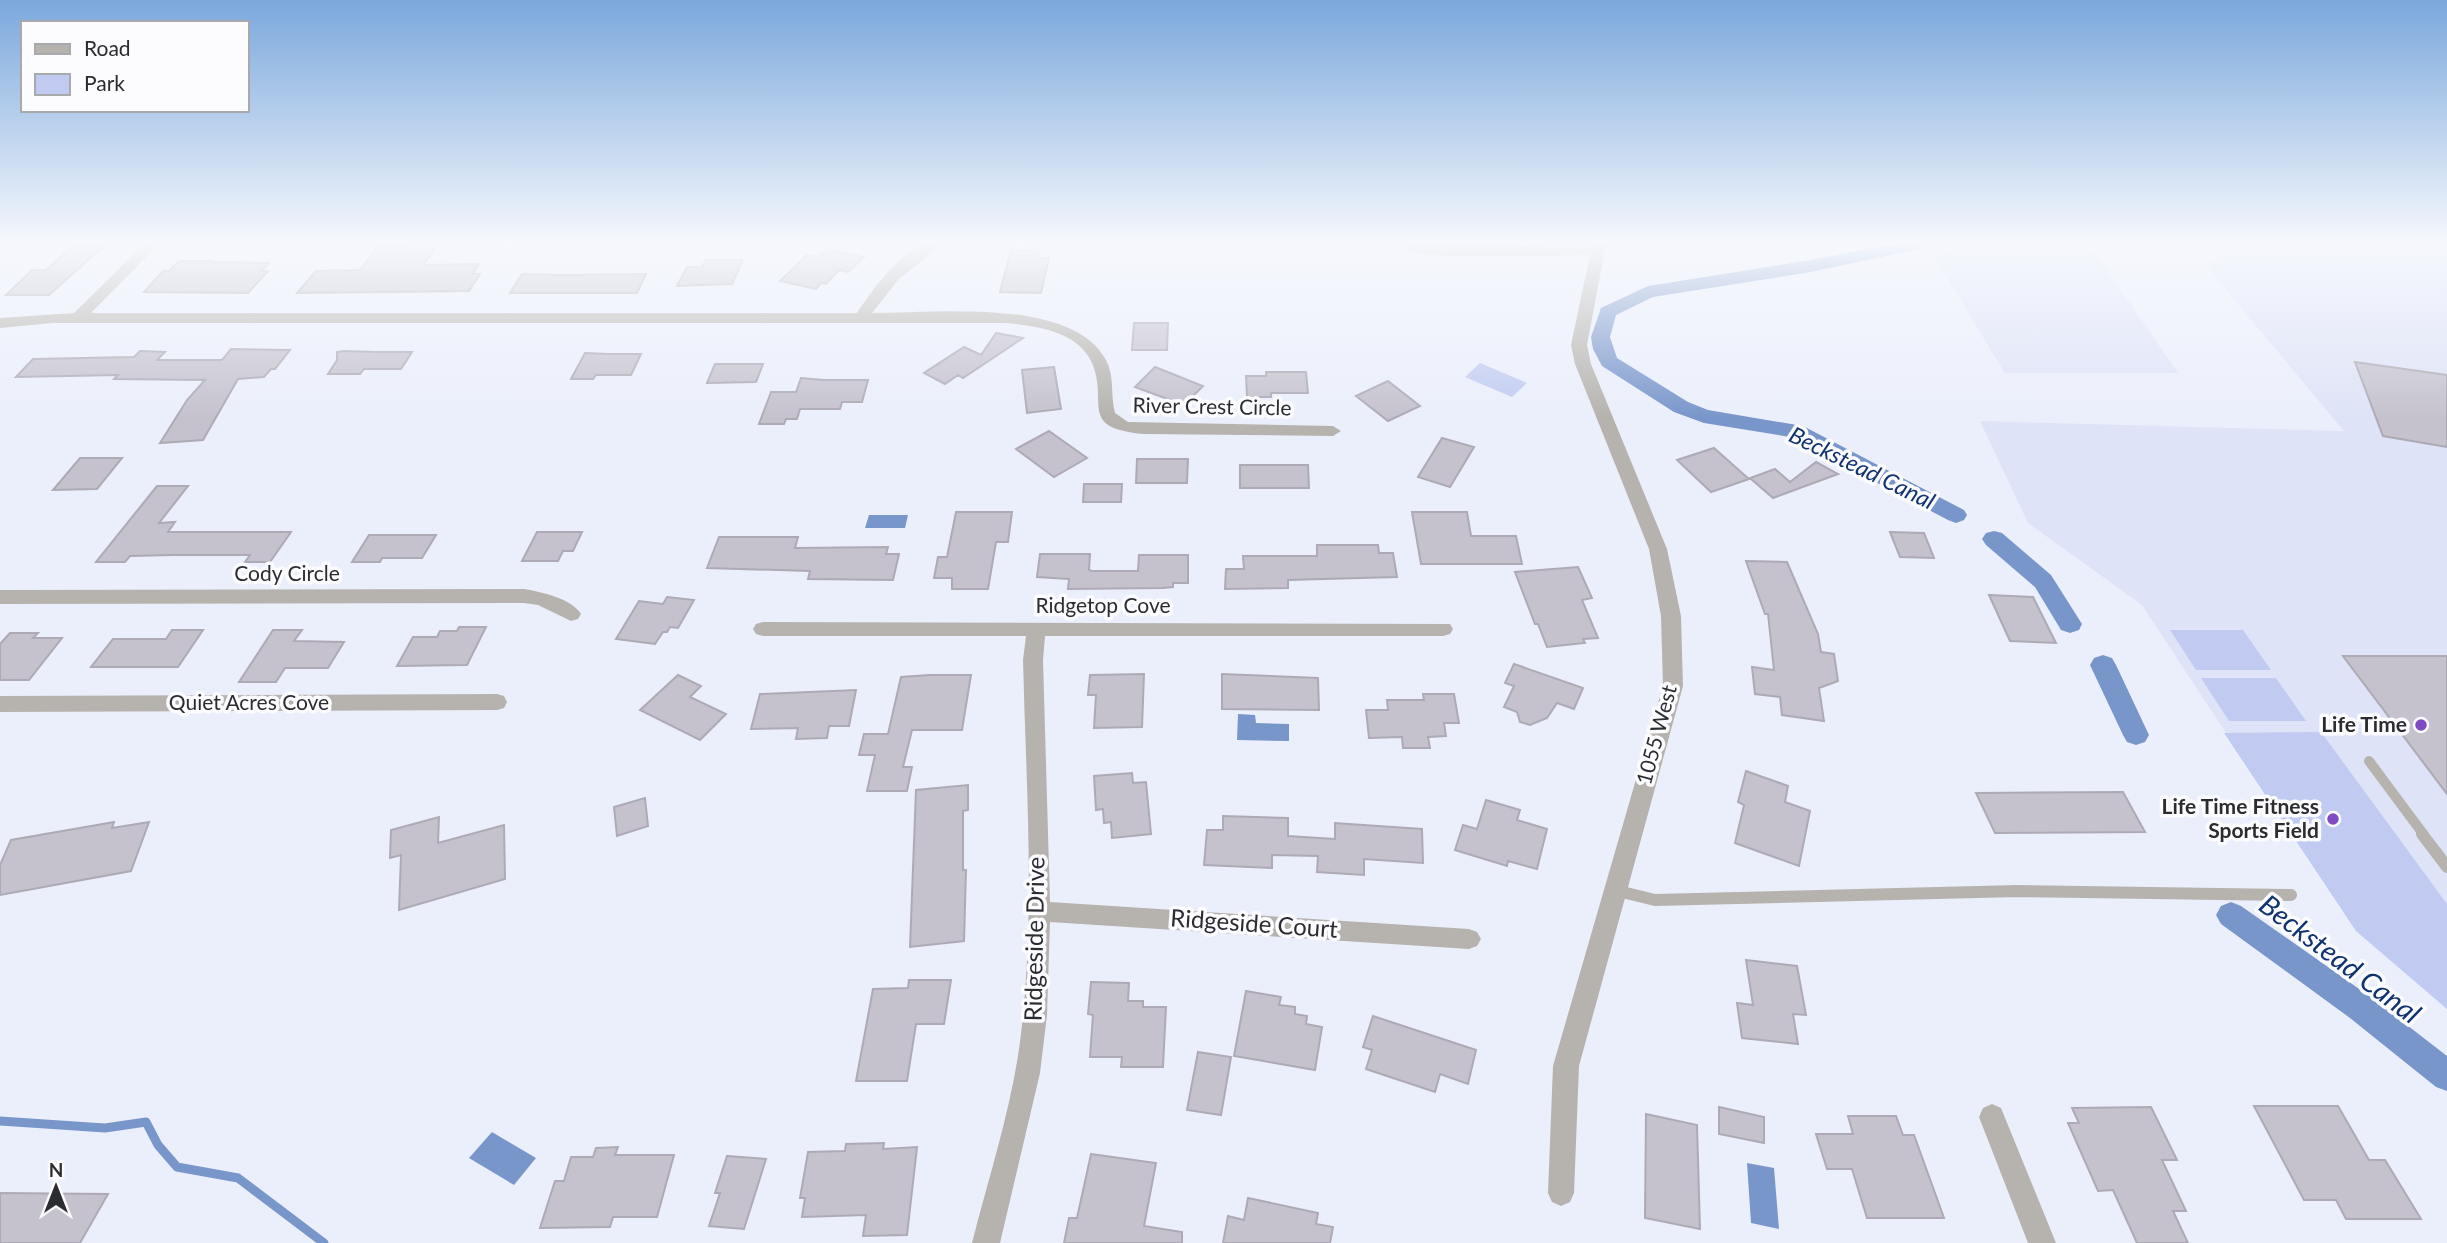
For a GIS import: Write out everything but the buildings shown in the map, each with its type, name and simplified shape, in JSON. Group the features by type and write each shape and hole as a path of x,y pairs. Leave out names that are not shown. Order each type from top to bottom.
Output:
{"street":[{"path":"78,318 94,302"},
{"path":"862,318 871,302"},
{"name":"1055 West","path":"1561,1193 1566,1066 1673,686 1671,616 1658,549 1583,365 1579,345 1588,302"},
{"name":"River Crest Circle","path":"0,324 78,318 1006,318 1051,324 1084,342 1096,354 1102,367 1106,411 1114,422 1123,426 1144,429 1333,431"},
{"name":"Cody Circle","path":"0,597 524,596 542,599 571,614"},
{"name":"Ridgetop Cove","path":"763,629 1443,629"},
{"name":"Ridgeside Drive","path":"986,1243 1029,1062 1035,1016 1038,912 1033,660 1036,629"},
{"name":"Quiet Acres Cove","path":"0,704 497,702"},
{"name":"Ridgeside Court","path":"1038,912 1107,914 1469,939"},
{"path":"1992,1117 2042,1243"}],"lane":[{"path":"2369,761 2447,867"},
{"path":"1614,890 1655,900 2017,891 2291,895"}],"shaded area":[{"path":"1961,302 2129,302 2178,373 2005,373"},
{"path":"2236,302 2447,302 2447,1009 2356,931 2142,605 2028,523 1980,421 2344,431"},
{"path":"869,515 908,515 905,528 865,528"},
{"path":"1238,714 1255,715 1256,723 1289,724 1289,741 1237,740"},
{"path":"492,1132 536,1158 514,1185 469,1158"},
{"path":"1747,1163 1774,1168 1779,1229 1751,1223"}],"green space":[{"path":"1480,363 1527,383 1512,397 1465,377"},
{"path":"2170,630 2243,630 2271,670 2196,670"},
{"path":"2201,678 2276,678 2306,721 2229,721"},
{"name":"Life Time Fitness Sports Field","path":"2321,732 2447,904 2447,1009 2356,931 2224,733"}],"waterway":[{"name":"Beckstead Canal","path":"1628,302 1608,312 1601,331 1601,343 1609,362 1681,407 1704,416 1795,431 1956,515"},
{"name":"Beckstead Canal","path":"1994,539 2043,581 2070,624"},
{"name":"Beckstead Canal","path":"2103,665 2136,735"},
{"name":"Beckstead Canal","path":"2231,915 2361,1008 2447,1076"},
{"path":"0,1121 105,1128 146,1122 158,1145 177,1167 238,1178 324,1243"}],"place":[{"name":"Life Time","path":"2421,725"},
{"name":"Life Time Fitness Sports Field","path":"2333,819"}]}
